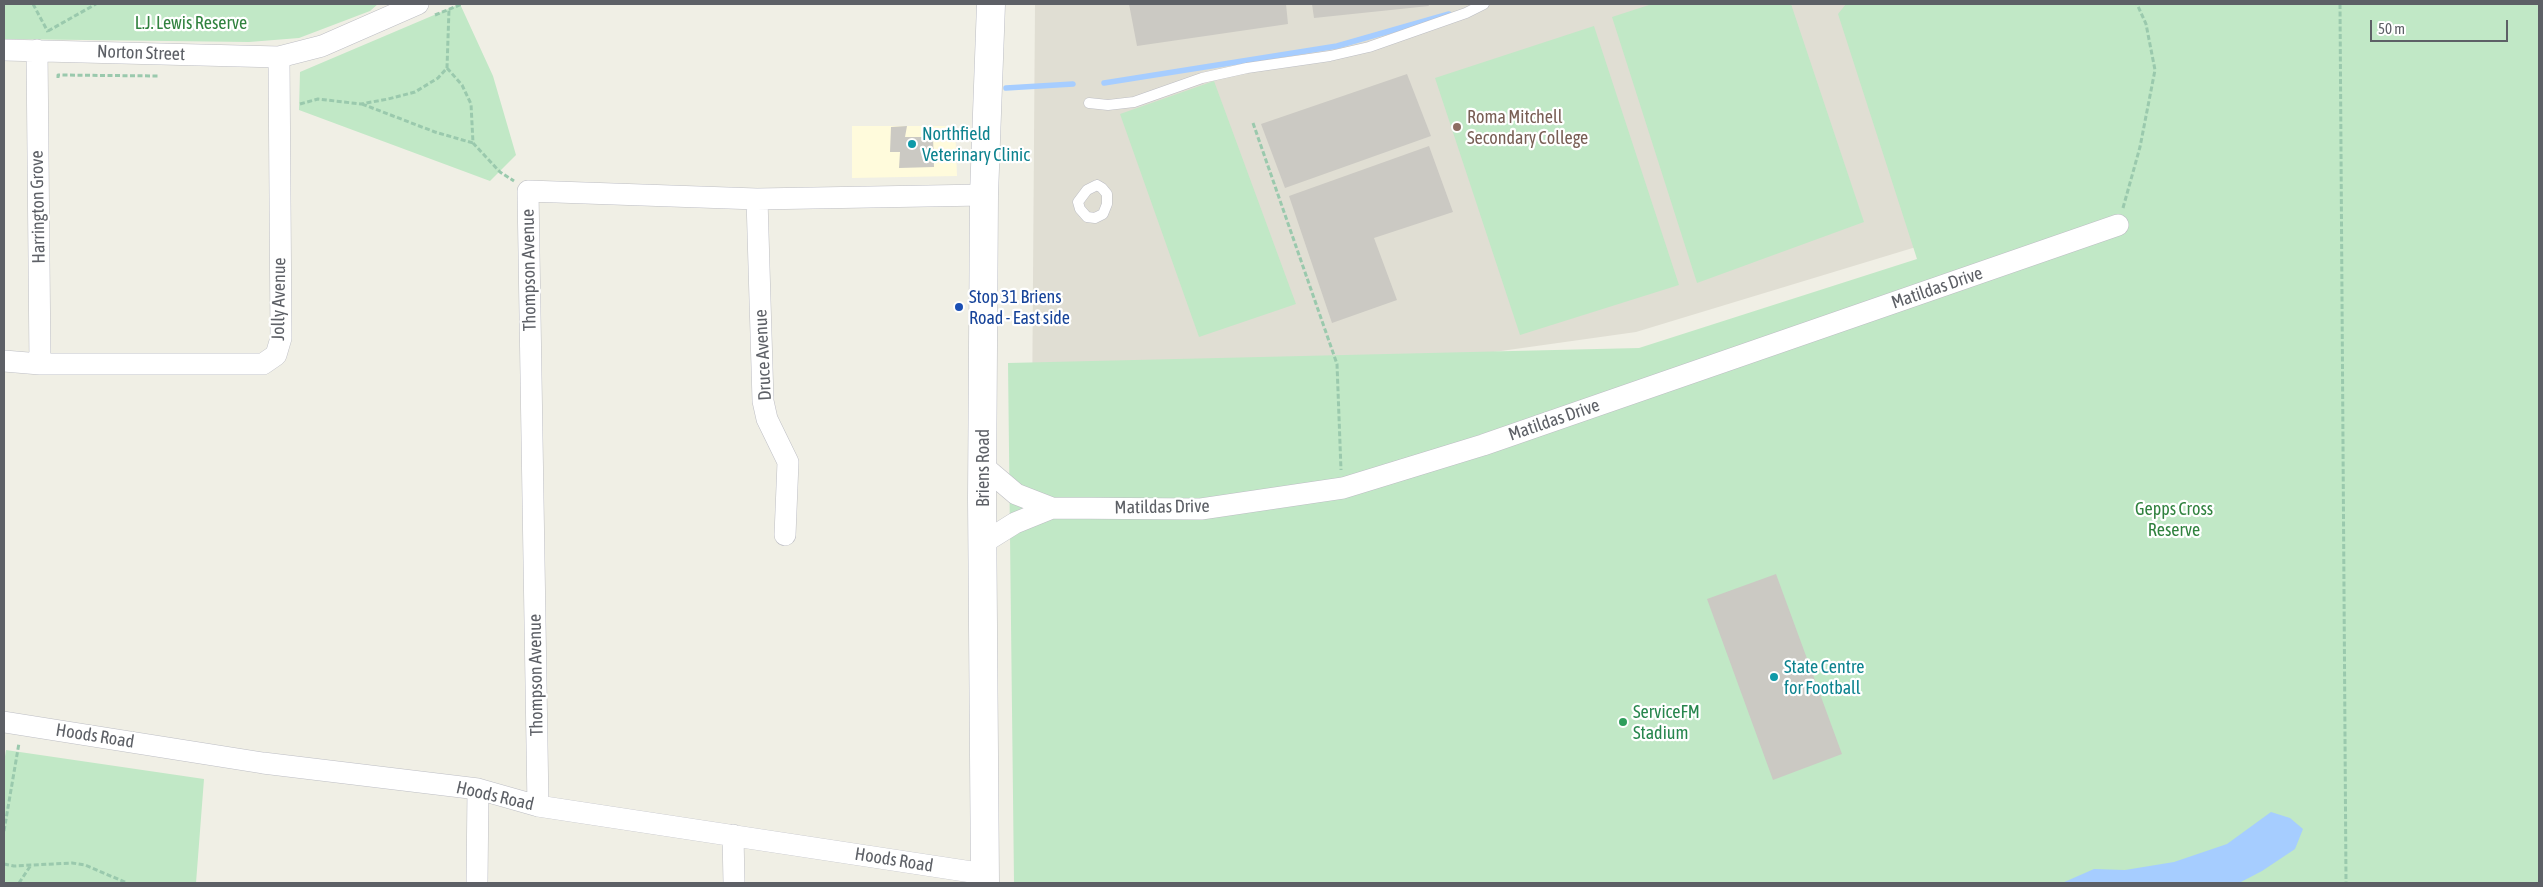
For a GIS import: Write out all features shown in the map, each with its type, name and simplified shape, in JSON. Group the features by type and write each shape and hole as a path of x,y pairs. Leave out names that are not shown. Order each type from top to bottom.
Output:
{"main road":[{"name":"Briens Road","path":"981,4 988,52"},
{"name":"Briens Road","path":"985,879 983,543 984,195 991,4"}],"street":[{"name":"Norton Street","path":"4,50 44,44 279,57 322,46 408,5"},
{"name":"Harrington Grove","path":"40,364 44,44"},
{"name":"Jolly Avenue","path":"4,361 40,364 263,364 276,356 281,338 279,57"},
{"name":"Thompson Avenue","path":"538,806 528,191 757,199 984,195"},
{"name":"Druce Avenue","path":"757,199 763,401 768,419 788,462 785,535"},
{"name":"Matildas Drive","path":"983,466 1016,494 1052,508 1201,509 1343,488 1483,445 2118,225"},
{"path":"983,543 1015,523 1052,508"},
{"name":"Hoods Road","path":"13,724 263,763 478,788 538,806 734,835 985,879"},
{"path":"477,883 478,788"},
{"path":"734,835 734,883"}],"lane":[{"path":"1089,103 1108,105 1134,102 1202,78 1247,68 1330,56 1369,47 1466,13 1484,4"}],"path":[{"path":"33,4 47,31 44,44"},
{"path":"47,31 96,4"},
{"path":"361,104 415,92 438,78 447,68 449,9 462,4"},
{"path":"2118,225 2140,147 2155,70 2146,24 2137,4"},
{"path":"2340,4 2346,883"},
{"path":"447,68 462,85 471,104 473,143"},
{"path":"58,86 58,75 166,76"},
{"path":"299,110 300,104 318,99 361,104 435,132 473,143 500,172 528,191"},
{"path":"1253,123 1337,364 1341,477"},
{"path":"4,832 13,724"},
{"path":"4,864 14,866 65,863 85,865 127,883"},
{"path":"19,883 31,864"}],"shaded area":[{"name":"Roma Mitchell Secondary College","path":"1035,4 1847,4 1916,247 1636,332 1032,417"},
{"path":"852,126 955,126 957,176 852,178"}],"green space":[{"name":"L.J. Lewis Reserve","path":"4,4 378,4 370,11 299,38 249,42 4,39"},
{"path":"460,4 493,76 516,155 490,181 299,110 300,72"},
{"path":"1652,4 1791,4 1864,222 1697,283 1612,17"},
{"name":"Gepps Cross Reserve","path":"1846,4 2539,4 2539,883 1014,883 1008,363 1639,348 1917,259 1838,14"},
{"path":"1594,26 1679,285 1520,335 1435,78"},
{"path":"1214,81 1296,304 1199,337 1120,114"},
{"path":"6,750 204,779 196,883 4,883 4,763"}],"water":[{"path":"2271,812 2290,818 2303,829 2295,849 2262,871 2239,883 2062,883 2094,869 2125,870 2174,862 2227,844"}],"building":[{"path":"1129,4 1286,4 1288,24 1137,46"},
{"path":"1312,4 1428,4 1429,6 1314,18"},
{"path":"1407,74 1431,136 1285,188 1261,124"},
{"name":"Northfield Veterinary Clinic","path":"907,126 905,137 933,137 934,167 899,168 900,152 890,152 891,127"},
{"path":"1429,146 1453,212 1374,238 1397,300 1332,323 1289,196"},
{"name":"State Centre for Football","path":"1776,574 1842,754 1773,780 1707,599"}],"waterway":[{"path":"1104,83 1337,46 1449,14"},
{"path":"1006,88 1073,84"}],"place":[{"name":"Roma Mitchell Secondary College","path":"1457,127"},
{"name":"Northfield Veterinary Clinic","path":"912,144"},
{"name":"Stop 31 Briens Road - East side","path":"959,307"},
{"name":"State Centre for Football","path":"1774,677"},
{"name":"ServiceFM Stadium","path":"1623,722"}]}
